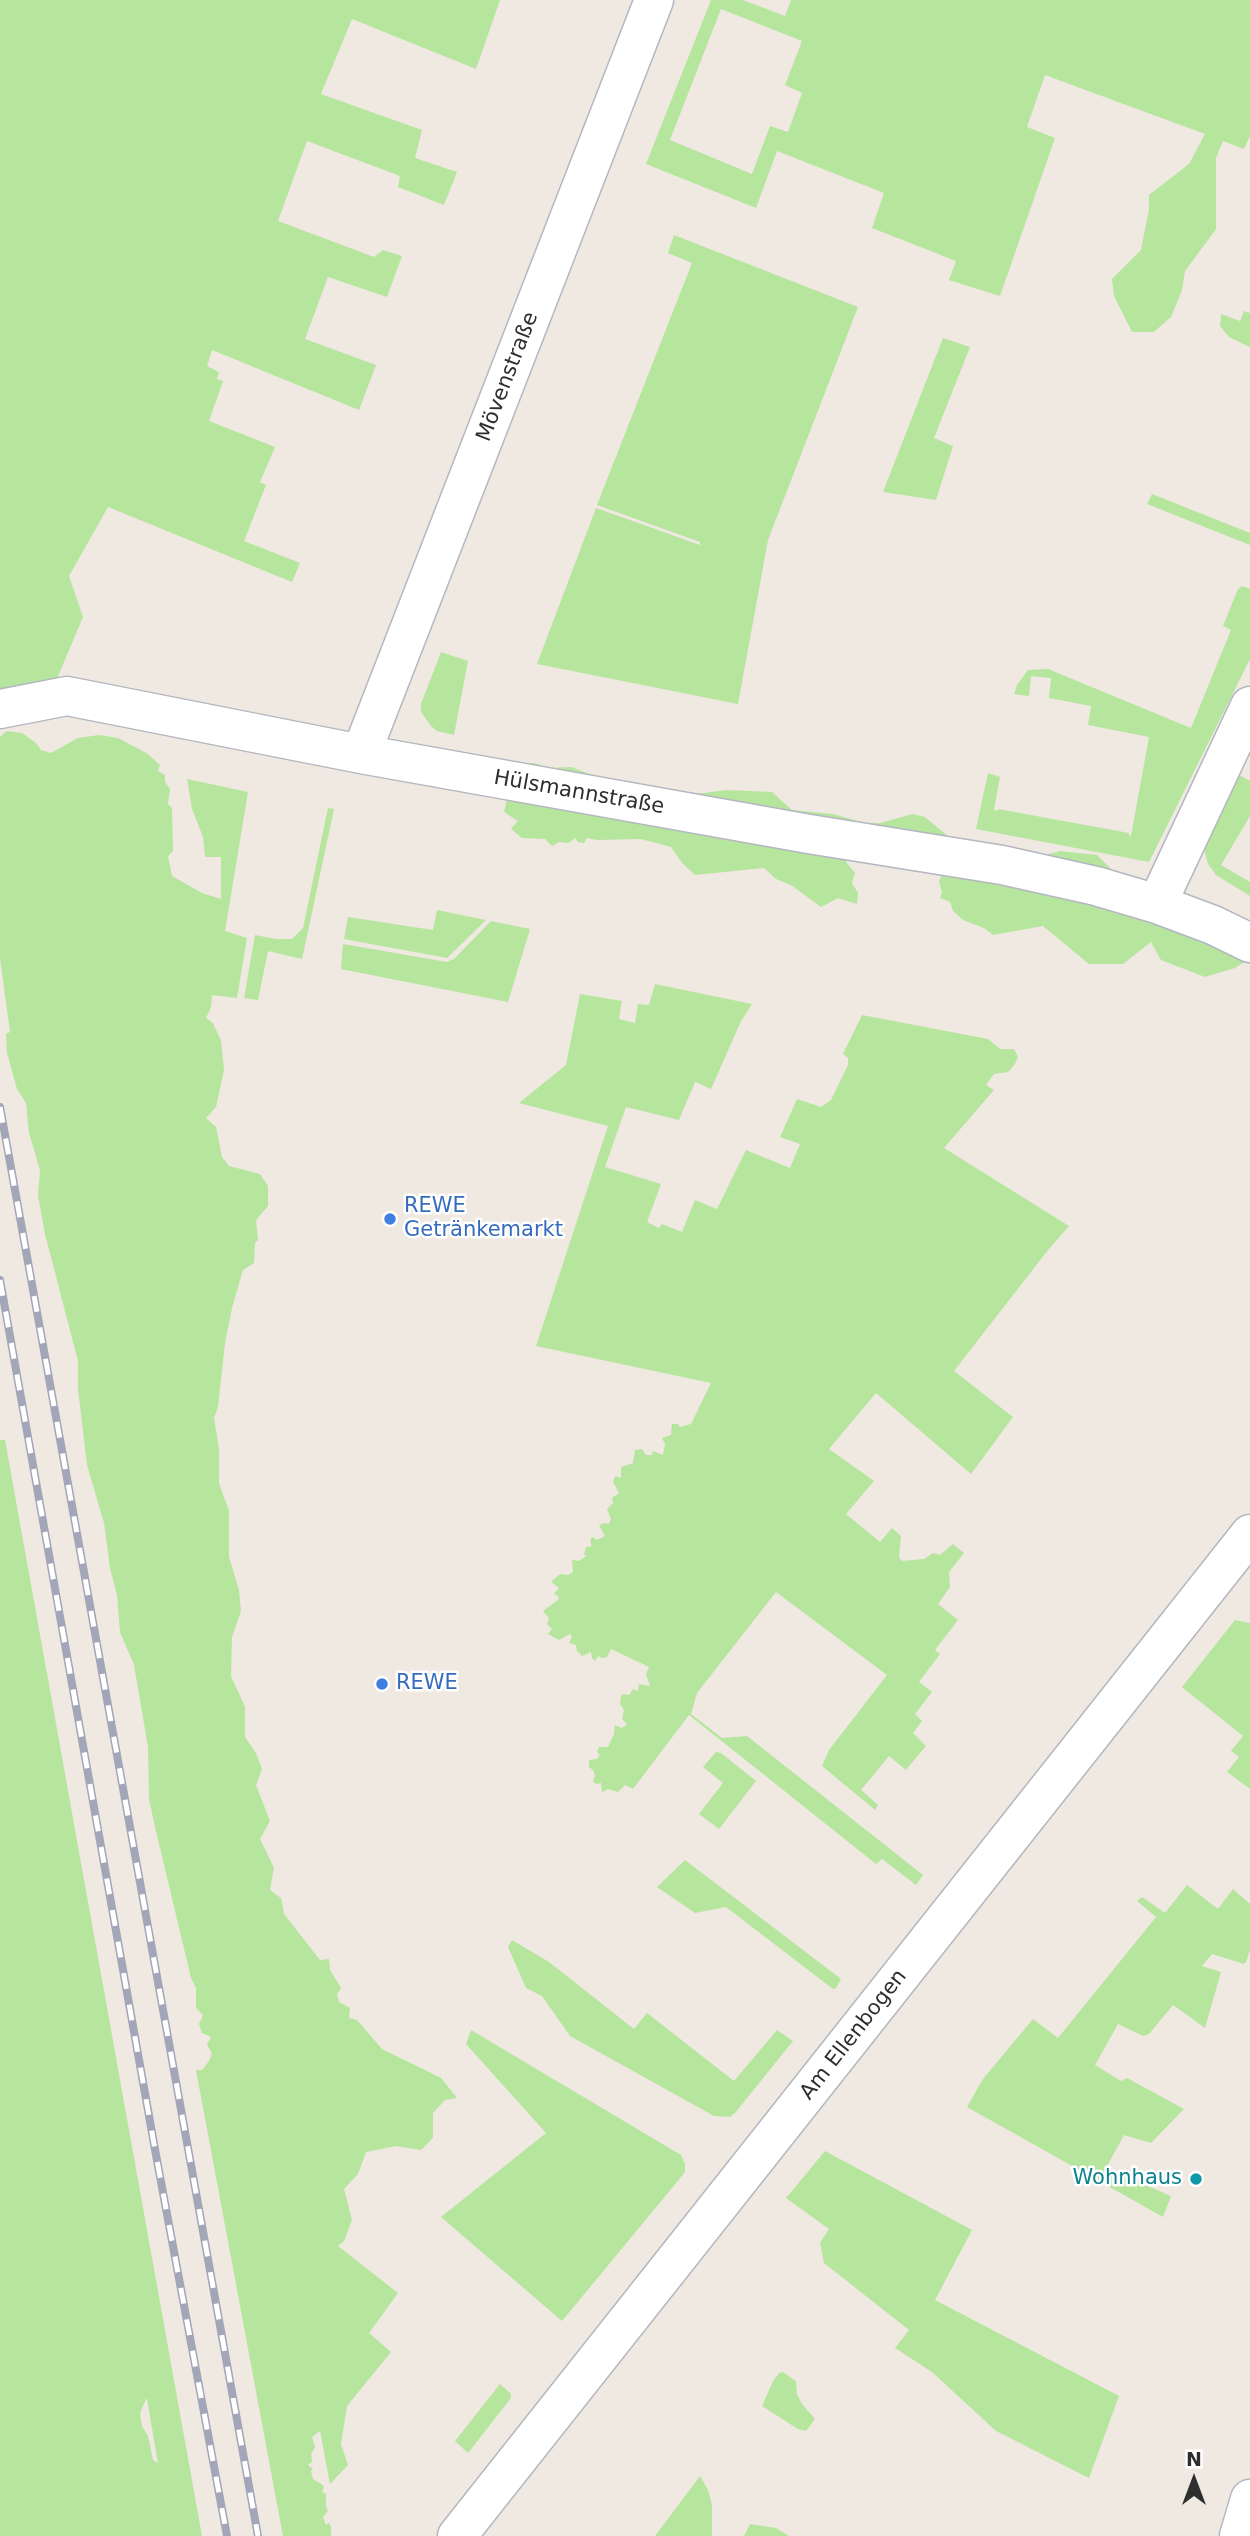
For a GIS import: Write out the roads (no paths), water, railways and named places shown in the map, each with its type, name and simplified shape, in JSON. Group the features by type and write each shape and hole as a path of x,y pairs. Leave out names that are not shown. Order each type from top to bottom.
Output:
{"street":[{"name":"Mövenstraße","path":"361,754 654,0"},
{"name":"Hülsmannstraße","path":"0,709 67,695 361,754 809,834 1002,865 1096,886 1157,904 1213,925 1250,943"},
{"path":"1157,904 1250,706"},
{"name":"Am Ellenbogen","path":"457,2536 1250,1534"},
{"path":"1239,2536 1250,2499"}],"railway":[{"path":"0,1107 258,2536"},
{"path":"0,1280 156,2155 227,2536"}],"place":[{"name":"REWE Getränkemarkt","path":"390,1219"},
{"name":"REWE","path":"382,1684"},
{"name":"Wohnhaus","path":"1196,2179"}]}
